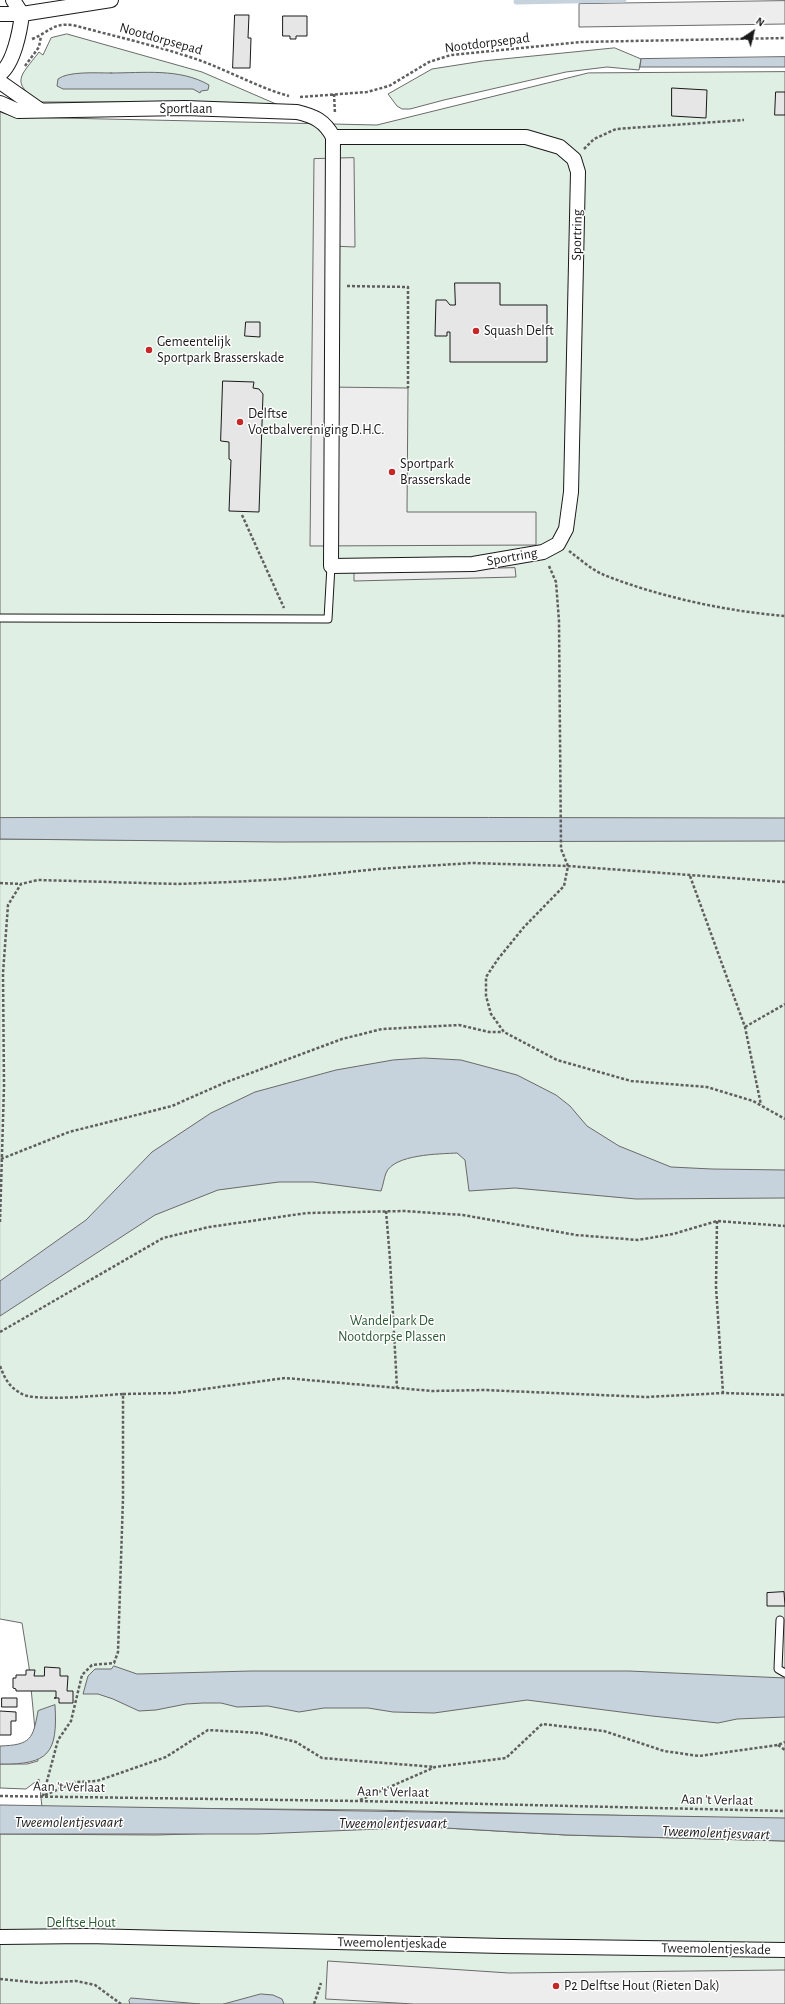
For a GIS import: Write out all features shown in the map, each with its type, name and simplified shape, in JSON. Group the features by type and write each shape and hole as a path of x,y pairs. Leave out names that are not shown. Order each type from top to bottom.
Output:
{"street":[{"path":"0,10 6,0"},
{"path":"0,74 5,70 18,41 22,14 13,0"},
{"path":"0,14 22,14 102,0 111,0"},
{"path":"0,82 40,110"},
{"name":"Sportlaan","path":"0,103 18,111 89,111 185,108 297,112 319,119 330,132"},
{"path":"330,566 332,286 330,132 526,137 560,147 574,159"},
{"name":"Sportring","path":"330,566 473,564 543,552 558,544 566,529 571,492 578,172 574,159"},
{"name":"Tweemolentjeskade","path":"0,1937 87,1936 502,1946 785,1950"}],"lane":[{"path":"0,618 328,619 330,566"},
{"path":"780,1620 778,1669 785,1673"}],"path":[{"name":"Nootdorpsepad","path":"18,41 30,40 40,36 50,28 62,24 73,25 193,58 218,67 267,89 295,97 367,92 389,86 429,62 451,55 581,42 785,38"},
{"path":"574,159 594,139 616,129 744,120"},
{"path":"332,286 408,287 408,388"},
{"path":"242,515 289,619"},
{"path":"558,544 603,574 682,599 751,613 785,616"},
{"path":"543,552 556,582 559,621 561,849 568,866 564,886 524,927 498,959 486,977 486,996 491,1014 504,1032 557,1060 631,1081 707,1087 753,1101 785,1119"},
{"path":"0,883 21,884 38,880 178,884 231,882 285,879 377,869 472,863 568,866 785,882"},
{"path":"690,876 745,1027 761,1105"},
{"path":"0,1222 4,1086 4,973 8,905 21,884"},
{"path":"745,1027 785,1004"},
{"path":"1,1159 69,1132 172,1106 224,1083 342,1039 382,1029 452,1025 459,1025 489,1032 504,1032"},
{"path":"386,1212 397,1388"},
{"path":"0,1332 163,1238 209,1227 307,1213 386,1212 463,1215 576,1235 638,1240 673,1234 717,1221 785,1226"},
{"path":"717,1221 716,1287 723,1394"},
{"path":"0,1366 6,1382 23,1395 65,1398 122,1394 175,1393 285,1378 432,1391 484,1390 647,1397 723,1394 785,1395"},
{"path":"43,1796 58,1740 70,1721 82,1675 92,1665 114,1663 118,1652 123,1506 122,1394"},
{"path":"43,1796 75,1782 97,1781 166,1757 208,1730 260,1733 296,1742 322,1758 435,1767 506,1758 542,1724 604,1731 664,1751 699,1756 778,1745 785,1742"},
{"path":"778,1745 785,1750"},
{"path":"358,1801 435,1767"},
{"name":"Aan 't Verlaat","path":"0,1796 358,1801 785,1811"},
{"path":"0,1979 40,1984 76,1981 95,1985 121,2004"},
{"path":"314,2004 321,1983"}],"green space":[{"path":"67,34 202,72 283,107 211,102 40,102 24,89 21,84 21,78 27,67 39,52 43,55 51,38"},
{"path":"615,48 641,59 639,70 607,67 566,72 410,109 402,109 397,106 388,94 432,69 483,61"},
{"name":"Sportpark Brasserskade","path":"785,72 785,820 0,819 0,112 15,117 377,125 588,73"},
{"name":"Wandelpark De Nootdorpse Plassen","path":"0,839 254,841 785,839 785,1819 370,1810 42,1807 39,1779 26,1789 0,1788 0,1764 27,1764 38,1761 29,1667 22,1623 0,1619"},
{"name":"Delftse Hout","path":"428,1827 566,1835 785,1841 785,2004 0,2004 0,1834 156,1835"}],"shaded area":[{"path":"785,1 785,24 579,27 579,4"},
{"path":"354,158 355,247 331,246 328,387 408,388 407,512 536,512 536,545 310,546 314,159"},
{"path":"515,568 516,577 354,581 354,572"},
{"name":"P2 Delftse Hout (Rieten Dak)","path":"328,1961 509,1973 785,1970 785,2004 414,2004 326,1999"}],"water":[{"path":"785,57 785,67 640,67 641,59"},
{"path":"148,72 186,76 209,85 208,90 201,91 200,93 193,89 63,89 57,86 58,79 69,75 83,73"},
{"path":"0,818 785,818 785,841 277,842 0,839"},
{"path":"424,1058 461,1060 517,1075 556,1095 570,1106 587,1126 619,1146 671,1167 785,1170 785,1198 636,1199 515,1188 469,1191 465,1160 457,1153 418,1156 398,1162 391,1167 386,1173 381,1191 313,1182 279,1182 218,1190 155,1215 0,1316 0,1281 86,1220 152,1152 211,1113 255,1092 336,1070 393,1060"},
{"path":"114,1666 137,1674 251,1671 629,1671 785,1678 785,1717 737,1719 718,1723 527,1700 434,1713 393,1712 368,1708 324,1708 299,1712 268,1706 237,1707 221,1703 186,1704 156,1710 139,1711 98,1694 83,1694 88,1676 95,1669 111,1669"},
{"path":"55,1705 55,1735 52,1745 47,1753 30,1762 0,1764 0,1746 18,1744 29,1739 34,1728 38,1711"},
{"name":"Tweemolentjesvaart","path":"0,1805 785,1818 785,1841 566,1835 428,1827 258,1834 0,1834"},
{"path":"261,1994 273,1995 282,1999 284,2004 224,2004"},
{"path":"131,1998 200,2004 130,2004 129,2001"}],"building":[{"path":"235,15 249,15 248,38 251,38 250,68 233,68"},
{"path":"283,16 307,16 307,36 296,36 296,39 290,39 290,36 283,36"},
{"path":"672,88 707,90 706,118 672,116"},
{"path":"776,92 785,92 785,115 775,115"},
{"path":"455,283 500,283 500,305 547,305 547,362 450,362 450,332 447,332 447,336 435,336 436,300 446,300 450,305 455,305"},
{"path":"246,322 260,322 260,337 245,336"},
{"path":"223,381 254,382 253,388 259,389 263,394 259,512 229,511 231,460 229,459 229,442 221,441"},
{"path":"784,1592 785,1606 767,1606 767,1593"},
{"path":"45,1667 60,1668 60,1676 68,1676 67,1691 73,1691 73,1703 59,1703 59,1698 56,1698 56,1691 16,1691 16,1689 13,1688 13,1678 16,1678 16,1675 26,1675 26,1670 35,1670 34,1676 44,1676"},
{"path":"2,1698 17,1698 17,1707 2,1707"},
{"path":"0,1711 16,1712 16,1721 11,1721 11,1735 0,1735"}],"waterway":[{"path":"516,2 624,0"}],"place":[{"name":"Squash Delft","path":"476,331"},
{"name":"Gemeentelijk Sportpark Brasserskade","path":"149,350"},
{"name":"Delftse Voetbalvereniging D.H.C.","path":"240,422"},
{"name":"Sportpark Brasserskade","path":"392,472"},
{"name":"P2 Delftse Hout (Rieten Dak)","path":"556,1986"}]}
